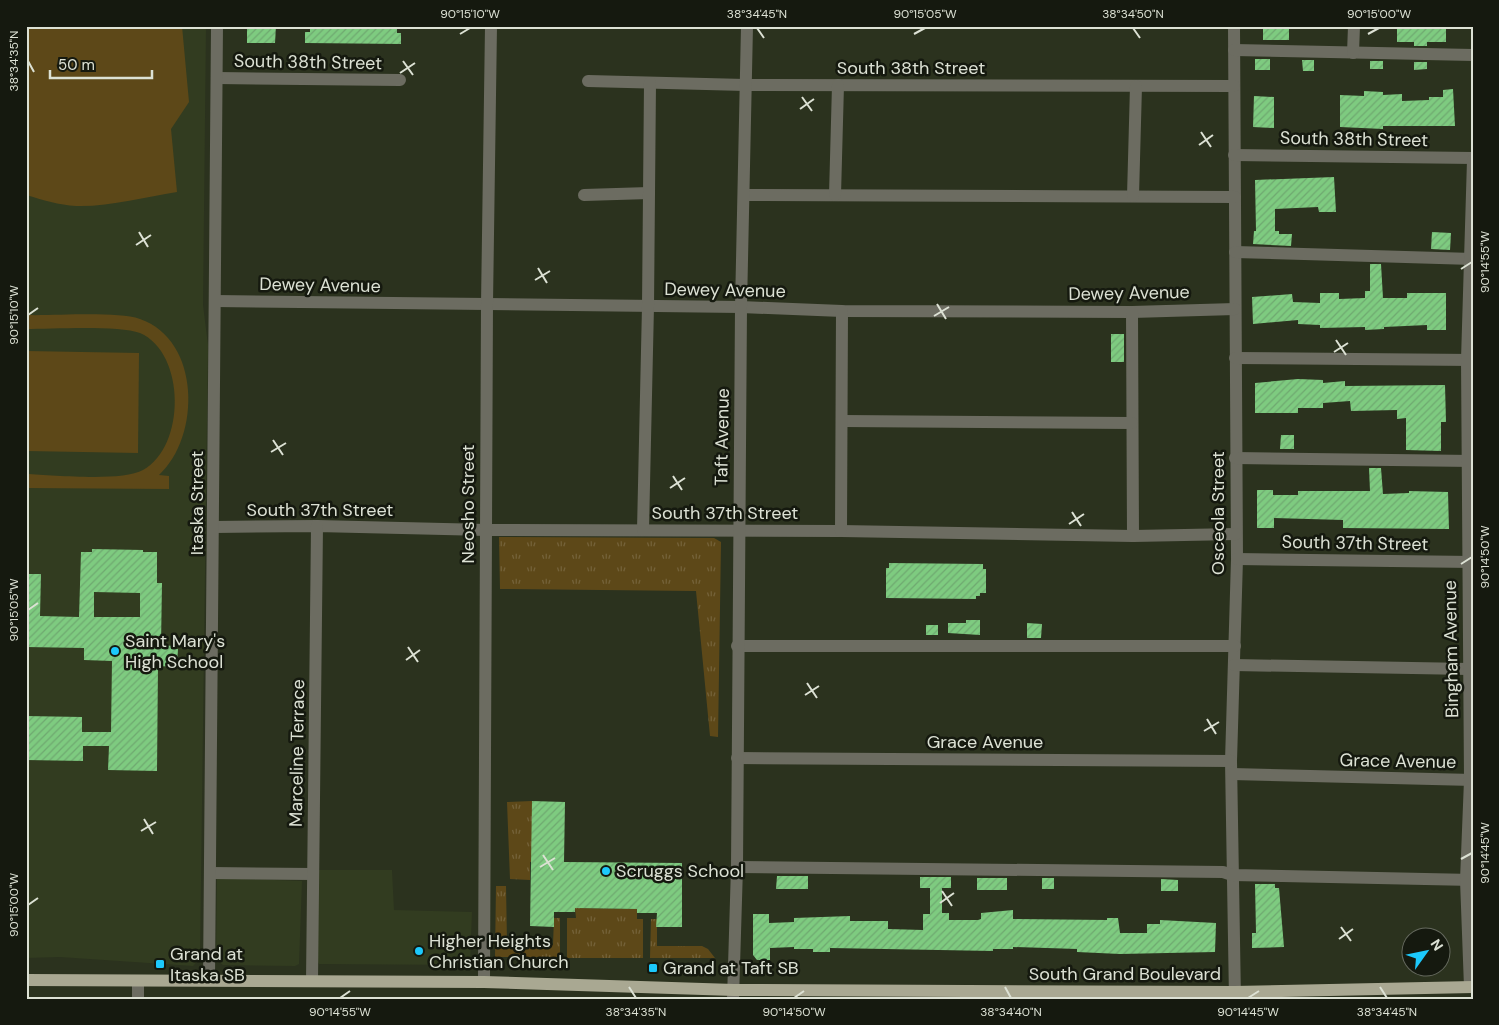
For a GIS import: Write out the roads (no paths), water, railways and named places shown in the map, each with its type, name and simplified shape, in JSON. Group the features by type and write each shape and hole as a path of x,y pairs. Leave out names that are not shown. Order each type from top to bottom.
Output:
{"main road":[{"name":"South Grand Boulevard","path":"26,980 484,982 734,994 1235,995 1471,987"}],"street":[{"name":"Itaska Street","path":"210,980 217,26"},
{"name":"Neosho Street","path":"484,982 487,304 491,26"},
{"name":"Taft Avenue","path":"734,994 737,867 737,646 741,308 745,195 747,26"},
{"name":"Osceola Street","path":"1234,26 1237,559 1232,768 1232,874 1235,995"},
{"path":"1354,26 1354,53"},
{"path":"1234,50 1473,55"},
{"name":"South 38th Street","path":"217,78 400,80"},
{"name":"South 38th Street","path":"588,81 746,85 1234,86"},
{"path":"643,530 650,83"},
{"path":"835,195 838,85"},
{"path":"1133,196 1136,86"},
{"name":"South 38th Street","path":"1234,155 1473,159"},
{"name":"Bingham Avenue","path":"1471,987 1470,360 1473,159"},
{"path":"584,195 649,193"},
{"path":"745,195 1235,197"},
{"path":"1235,252 1471,259"},
{"name":"Dewey Avenue","path":"215,301 648,306 842,311 1132,312 1235,309"},
{"path":"841,531 842,311"},
{"path":"1132,312 1133,536"},
{"path":"1235,358 1470,360"},
{"path":"843,421 1132,423"},
{"path":"1235,458 1470,461"},
{"name":"South 37th Street","path":"214,527 317,526 486,530 841,531 1133,536 1236,534"},
{"name":"Marceline Terrace","path":"312,981 317,526"},
{"name":"South 37th Street","path":"1237,559 1470,562"},
{"path":"737,646 1235,646"},
{"path":"1234,665 1470,676"},
{"name":"Grace Avenue","path":"737,758 1232,768 1471,780"},
{"path":"737,867 1223,872 1232,874 1470,880"},
{"path":"211,873 313,874"},
{"path":"138,981 138,999"}],"place":[{"name":"Saint Mary's High School","path":"115,651"},
{"name":"Scruggs School","path":"606,871"},
{"name":"Higher Heights Christian Church","path":"419,951"},
{"name":"Grand at Itaska SB","path":"160,964"},
{"name":"Grand at Taft SB","path":"653,968"}]}
